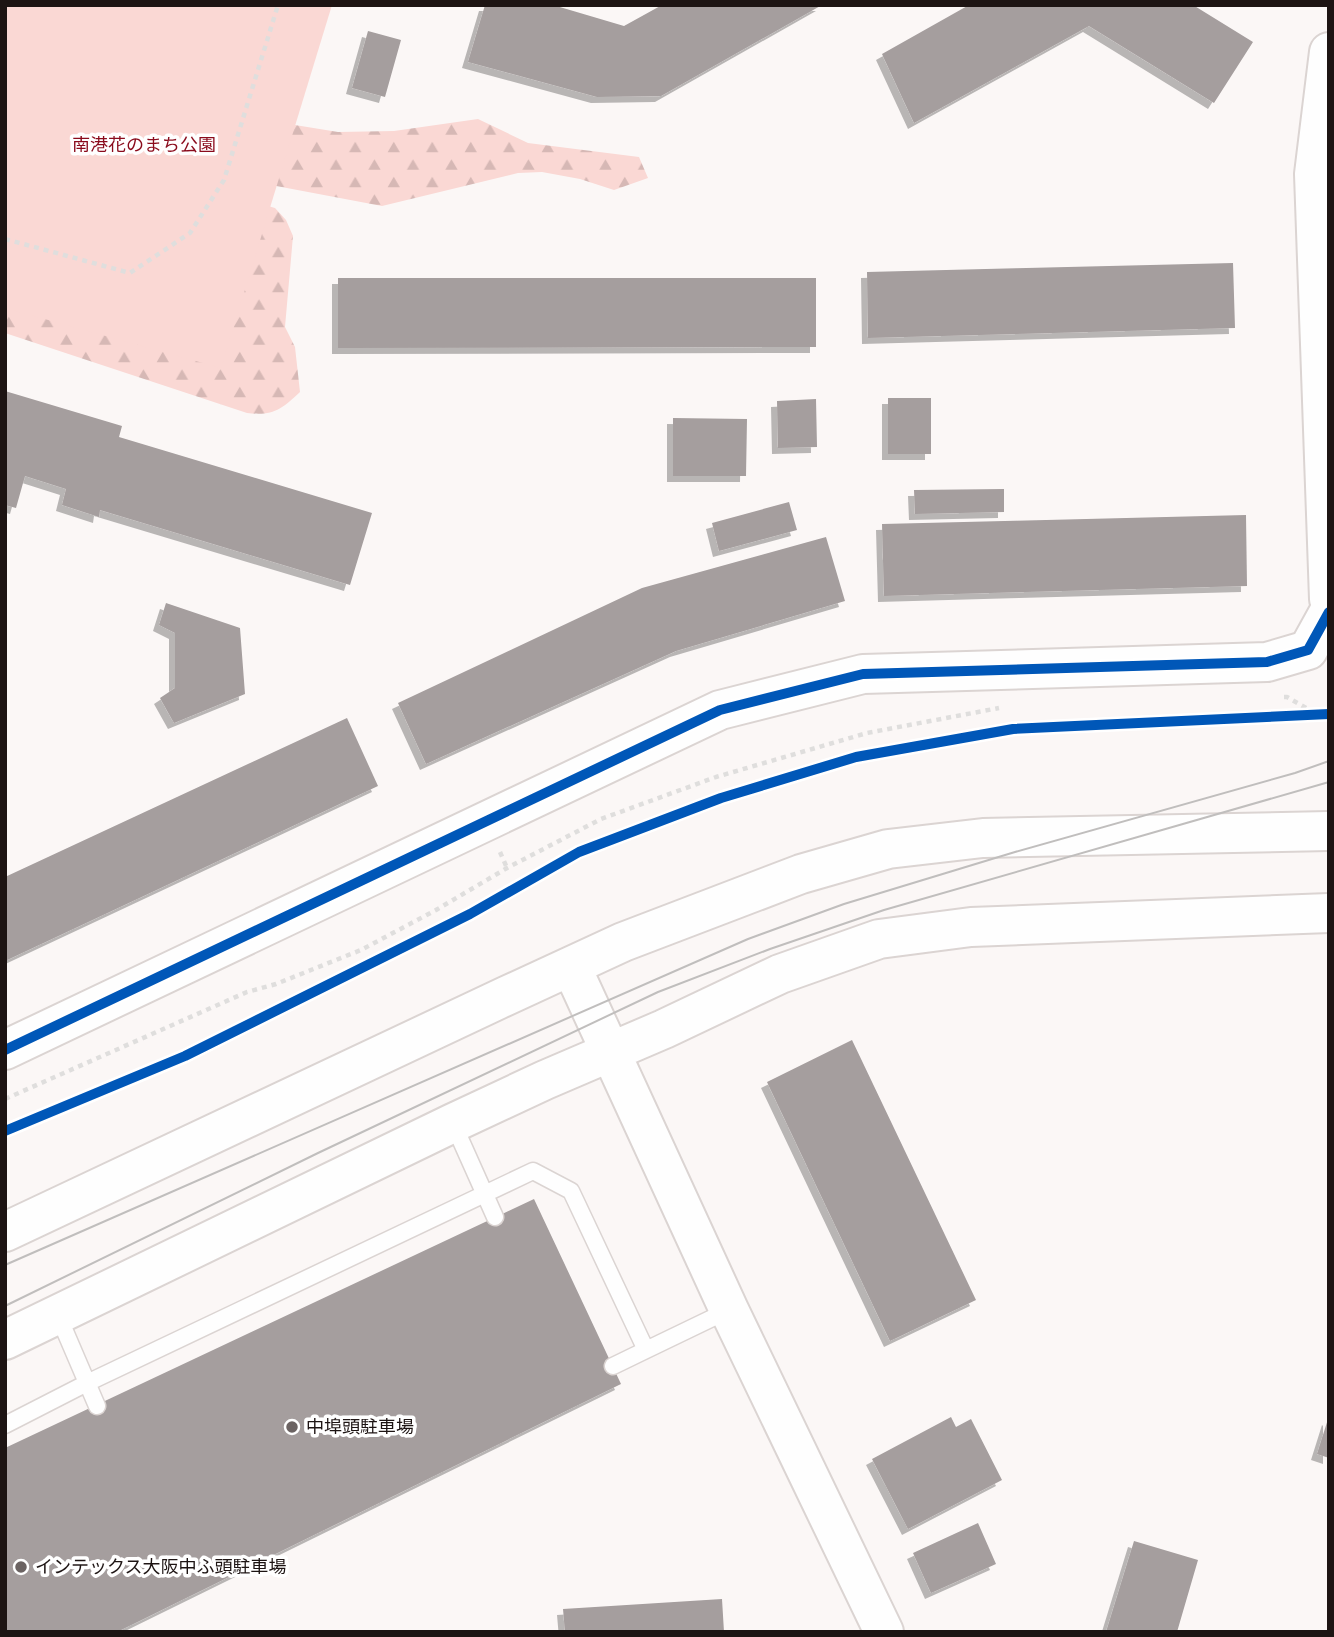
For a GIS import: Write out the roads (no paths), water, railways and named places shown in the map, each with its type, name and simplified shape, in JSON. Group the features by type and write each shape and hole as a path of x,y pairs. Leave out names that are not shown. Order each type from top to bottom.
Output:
{"street":[{"path":"1329,52 1314,174 1329,599"},
{"path":"5,1051 720,710 863,674 1267,663 1308,650 1329,612"},
{"path":"5,1232 623,942 801,874 888,849 983,838 1329,831"},
{"path":"5,1340 545,1080 780,974 879,939 971,927 1329,914"},
{"path":"571,966 729,1310 884,1632"}],"lane":[{"path":"453,1123 495,1217"},
{"path":"5,1425 87,1383 533,1171 571,1191 646,1350"},
{"path":"613,1366 729,1310"},
{"path":"58,1314 97,1406"}],"tram line":[{"path":"5,1265 748,939 844,904 1329,761"},
{"path":"5,1306 318,1153 658,992 770,949 884,910 1329,782"}],"place":[{"name":"中埠頭駐車場","path":"292,1427"},
{"name":"インテックス大阪中ふ頭駐車場","path":"21,1567"}],"park label":[{"name":"南港花のまち公園","path":"144,145"}]}
